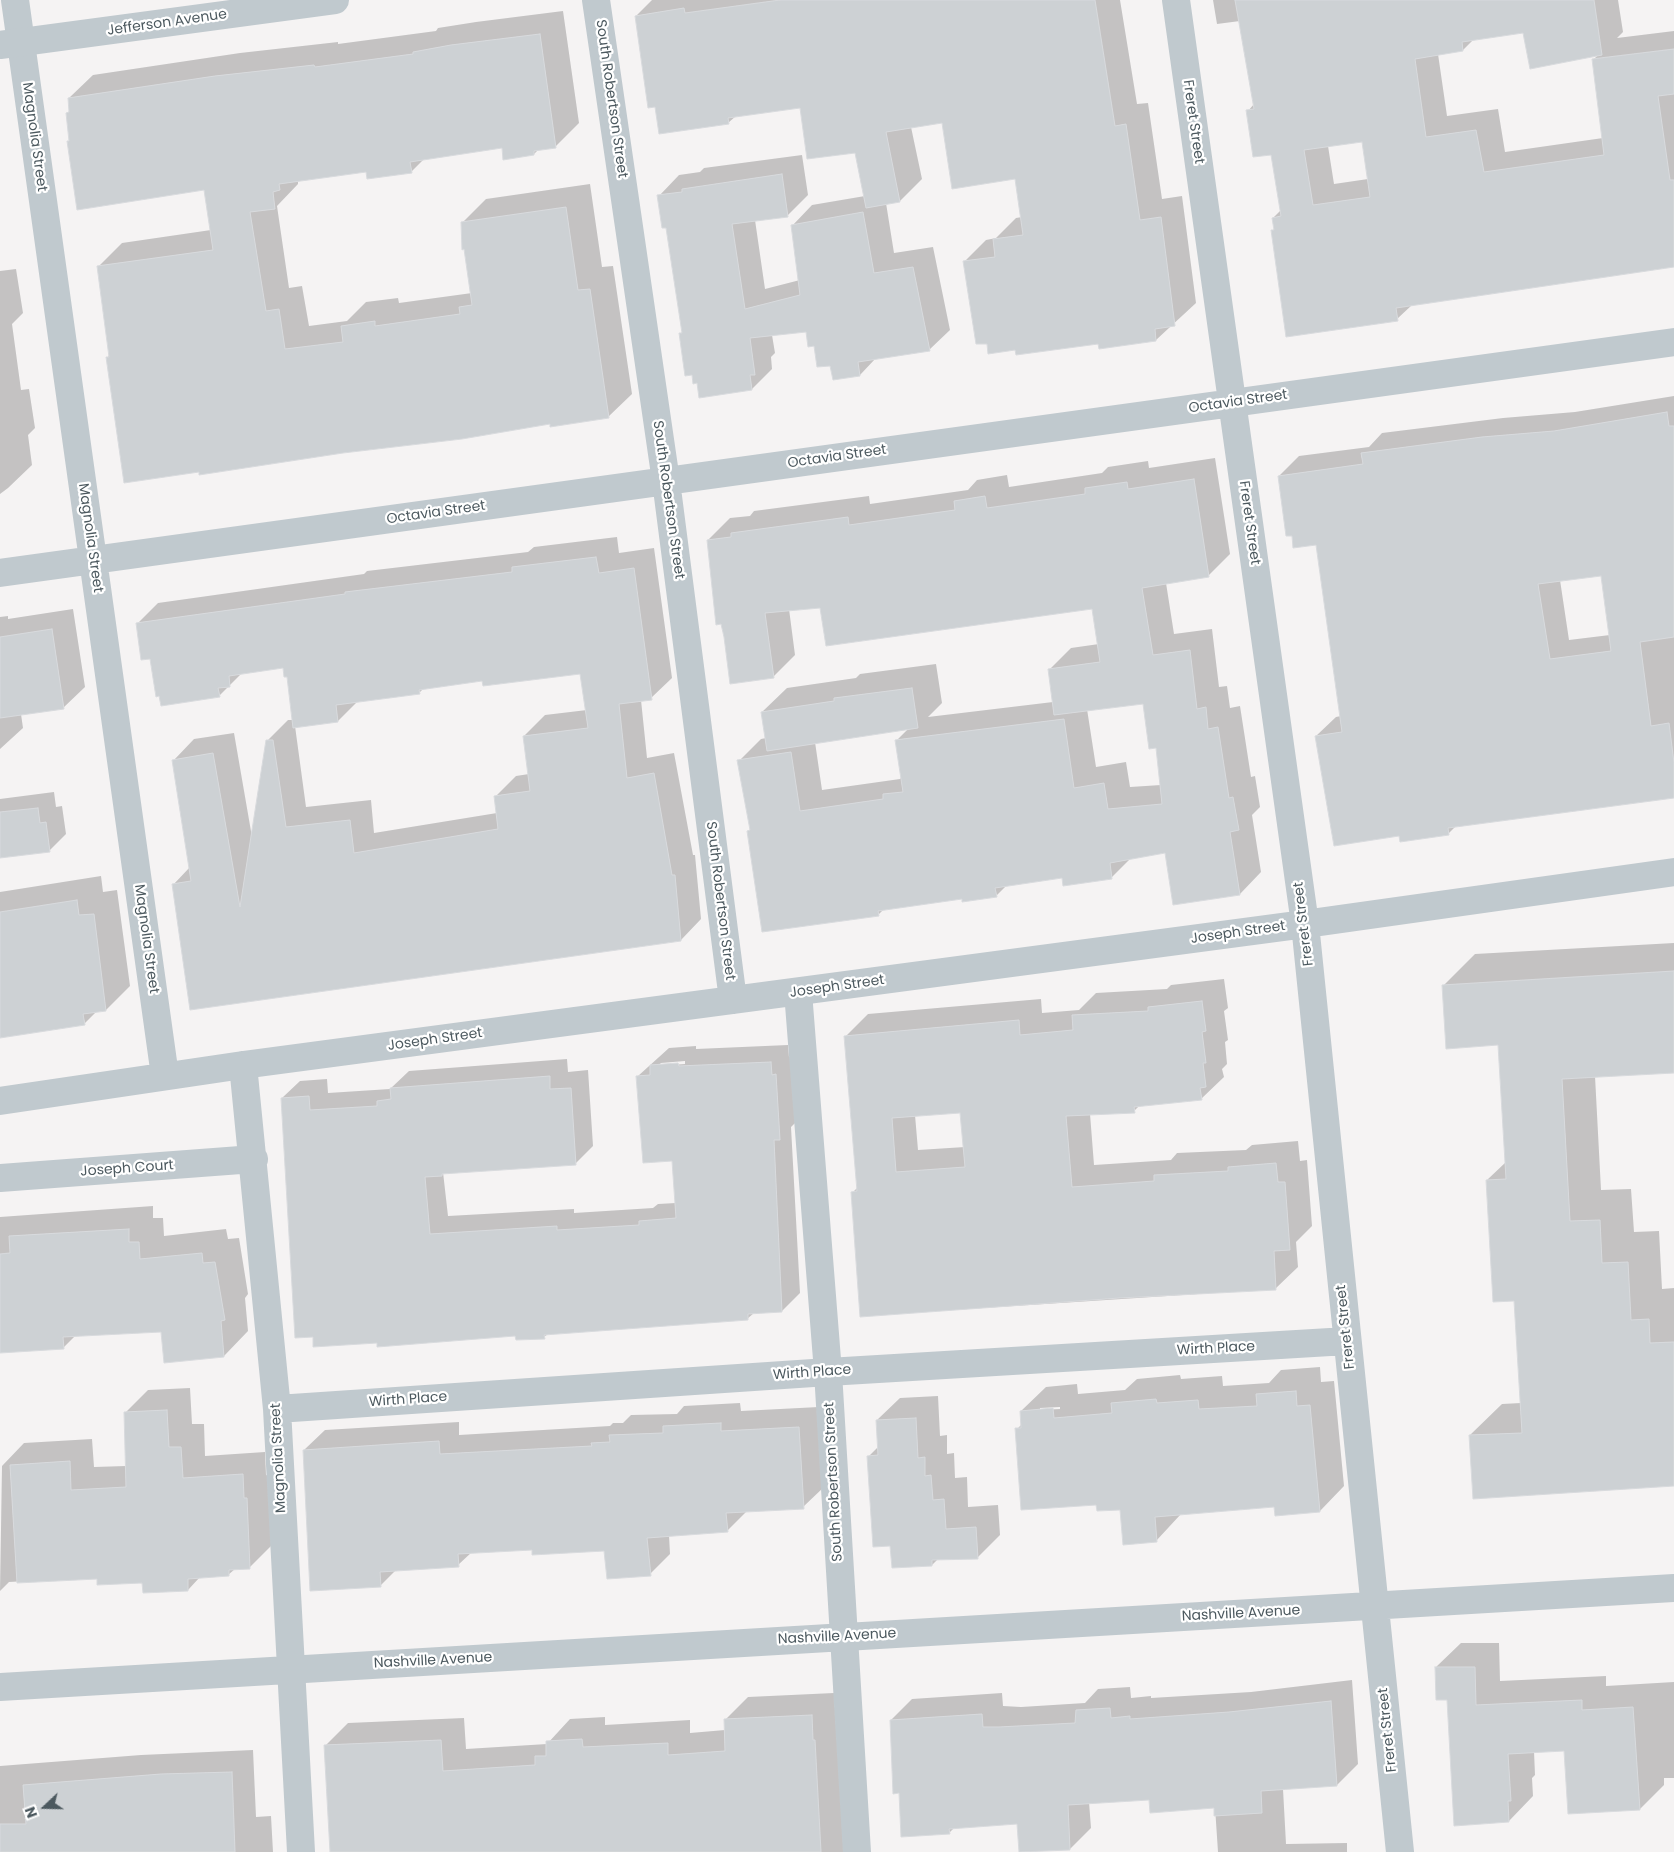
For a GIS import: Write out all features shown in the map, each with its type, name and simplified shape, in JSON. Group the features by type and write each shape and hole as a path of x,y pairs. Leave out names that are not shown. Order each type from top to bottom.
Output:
{"street":[{"name":"Magnolia Street","path":"15,0 11,44 93,561 165,1076"},
{"name":"Jefferson Avenue","path":"11,44 335,0"},
{"name":"South Robertson Street","path":"596,0 666,481 733,1000"},
{"name":"Freret Street","path":"1176,0 1305,924 1400,1852"},
{"name":"Octavia Street","path":"0,573 1674,342"},
{"name":"Joseph Street","path":"0,1101 243,1065 1305,924 1674,872"},
{"name":"South Robertson Street","path":"798,992 828,1372 857,1852"},
{"name":"Magnolia Street","path":"243,1065 254,1159 277,1409 301,1852"},
{"name":"Joseph Court","path":"0,1178 254,1159"},
{"name":"Wirth Place","path":"277,1409 828,1372 1347,1342"},
{"name":"Nashville Avenue","path":"0,1687 1674,1588"}],"building":[{"path":"780,0 1095,0 1115,126 1126,124 1140,220 1161,217 1175,326 1155,329 1156,341 1099,349 1098,344 1016,355 1015,350 988,354 987,344 976,344 963,261 995,257 993,239 1023,235 1015,179 952,189 942,123 886,132 900,202 866,208 855,153 807,159 800,108 728,118 729,124 659,134 655,107 648,108 635,16 684,8 685,13"},
{"path":"1235,0 1594,0 1602,55 1530,69 1523,33 1462,42 1463,51 1415,59 1426,137 1476,130 1484,172 1604,155 1592,59 1674,49 1674,94 1658,96 1670,180 1674,180 1674,267 1396,308 1398,321 1286,337 1271,230 1274,230 1272,218 1281,216 1271,155 1253,157 1246,110 1254,109","holes":["1362,142 1370,197 1313,205 1304,150"]},
{"path":"540,34 556,148 534,151 534,155 503,160 502,148 410,162 412,173 367,179 366,172 279,184 280,190 273,192 275,209 250,212 266,311 279,309 285,349 343,342 341,326 375,321 375,326 460,314 459,307 472,305 464,249 462,250 461,222 566,207 578,290 590,289 609,418 550,427 550,424 462,439 343,453 199,475 199,472 124,483 106,357 109,357 97,266 213,250 204,190 77,210 67,141 69,141 66,113 69,112 68,98 215,76 314,65 315,67 413,54 413,52 451,45"},
{"path":"782,174 788,217 732,224 745,309 800,295 791,225 863,212 874,273 913,267 930,351 858,362 860,376 833,380 830,366 817,367 814,346 808,347 806,332 750,338 755,375 750,375 752,390 699,398 697,383 693,384 692,375 685,376 679,333 682,333 666,228 662,228 657,195 682,192 682,189"},
{"path":"1667,412 1669,426 1674,426 1674,637 1640,642 1651,726 1669,723 1674,763 1674,798 1448,828 1449,835 1400,842 1399,836 1334,846 1315,736 1342,732 1316,545 1293,548 1292,536 1286,536 1278,476 1363,464 1361,453 1482,437 1554,431","holes":["1601,576 1611,651 1550,659 1538,584"]},
{"path":"1194,479 1209,577 1142,588 1153,655 1190,650 1197,709 1206,707 1208,729 1218,727 1229,798 1233,797 1239,830 1230,832 1240,895 1173,905 1165,853 1110,863 1112,879 1063,886 1062,878 995,888 997,897 962,902 962,899 878,911 879,916 762,932 747,831 750,830 737,760 791,752 800,811 883,799 883,794 903,792 895,740 1064,719 1074,788 1104,783 1108,809 1162,804 1156,748 1149,749 1143,704 1054,715 1048,669 1100,662 1092,609 826,646 820,608 765,613 774,678 730,684 721,624 716,625 707,540 731,537 731,533 848,517 849,525 955,510 954,501 985,496 987,508 1085,494 1085,488 1127,482 1128,489"},
{"path":"596,557 599,573 634,568 652,700 619,704 627,778 654,773 672,875 675,875 681,941 190,1010 172,884 191,881 172,760 213,753 240,907 266,740 273,740 286,827 350,820 354,853 498,829 494,796 530,791 523,736 588,728 580,674 483,686 482,681 419,690 420,694 336,705 338,722 293,728 287,677 284,677 283,668 229,676 230,687 218,688 220,697 161,706 159,696 156,697 150,659 141,660 136,623 345,594 345,592 512,572 512,567"},
{"path":"52,629 64,709 0,718 0,637"},
{"path":"912,688 918,728 767,751 761,712 834,701 834,698"},
{"path":"38,808 40,823 46,822 50,852 0,858 0,812"},
{"path":"77,900 79,915 94,914 106,1011 83,1014 85,1025 0,1038 0,912"},
{"path":"1674,971 1674,1073 1562,1079 1570,1221 1600,1220 1602,1263 1628,1262 1631,1320 1649,1319 1650,1343 1674,1342 1674,1486 1473,1499 1469,1435 1522,1433 1514,1301 1493,1302 1486,1180 1506,1179 1498,1045 1446,1049 1442,985"},
{"path":"1202,1001 1206,1031 1202,1032 1206,1063 1203,1063 1206,1087 1200,1088 1202,1100 1134,1107 1135,1113 1066,1116 1072,1187 1154,1181 1154,1175 1228,1171 1228,1167 1276,1163 1278,1182 1285,1182 1290,1250 1274,1251 1276,1290 1119,1298 860,1317 851,1192 857,1191 844,1036 1019,1020 1020,1035 1073,1030 1072,1015 1148,1011 1148,1007","holes":["960,1113 965,1167 896,1172 892,1118"]},
{"path":"771,1062 772,1075 776,1074 780,1140 774,1140 782,1312 748,1314 748,1320 544,1335 545,1339 516,1340 515,1336 377,1347 377,1343 313,1347 313,1337 295,1338 281,1098 309,1096 310,1110 377,1106 377,1101 391,1099 390,1088 550,1076 550,1089 571,1088 576,1165 442,1174 442,1176 425,1177 430,1234 557,1226 557,1230 639,1225 639,1221 676,1218 672,1161 643,1163 636,1076 650,1075 650,1065 678,1063 679,1066"},
{"path":"129,1229 129,1242 139,1242 140,1259 202,1253 203,1263 215,1262 225,1320 221,1321 224,1357 164,1363 161,1332 63,1337 64,1349 0,1353 0,1254 10,1253 9,1236"},
{"path":"1296,1391 1297,1406 1310,1405 1320,1512 1275,1516 1274,1507 1155,1517 1157,1542 1123,1545 1120,1510 1097,1511 1096,1505 1021,1510 1015,1428 1021,1428 1020,1411 1053,1408 1054,1418 1112,1413 1111,1403 1156,1399 1157,1403 1198,1400 1199,1409 1257,1406 1256,1394"},
{"path":"167,1410 169,1447 181,1447 183,1478 243,1474 244,1498 247,1498 250,1569 229,1570 229,1576 188,1579 188,1591 143,1593 142,1583 97,1585 97,1579 17,1583 10,1465 70,1461 71,1490 126,1487 124,1412"},
{"path":"916,1418 918,1458 925,1457 925,1476 931,1475 933,1500 944,1499 946,1529 976,1527 978,1559 932,1560 932,1566 892,1568 890,1546 873,1547 867,1456 878,1455 876,1420"},
{"path":"721,1423 721,1431 799,1427 804,1509 726,1513 728,1532 647,1538 651,1576 607,1579 604,1551 532,1555 532,1550 458,1554 459,1567 380,1572 381,1587 310,1591 303,1450 439,1441 440,1454 592,1446 591,1443 610,1442 609,1435 663,1433 663,1426"},
{"path":"1435,1667 1475,1667 1476,1705 1582,1700 1582,1710 1633,1707 1640,1810 1568,1814 1564,1751 1508,1754 1511,1801 1508,1801 1509,1822 1454,1826 1447,1700 1436,1700"},
{"path":"1331,1701 1337,1786 1261,1791 1262,1813 1214,1816 1214,1808 1150,1813 1149,1800 1068,1805 1070,1850 1019,1852 1017,1824 949,1829 950,1834 901,1837 899,1793 893,1794 890,1720 982,1714 983,1727 999,1727 1075,1723 1076,1710 1110,1708 1111,1718 1130,1716 1130,1719 1229,1712"},
{"path":"812,1715 821,1852 330,1852 324,1745 441,1740 443,1771 535,1765 535,1756 546,1756 546,1741 582,1739 583,1747 668,1743 668,1755 725,1751 724,1719"},
{"path":"232,1772 235,1852 0,1852 0,1824 26,1824 23,1785 161,1774"}]}
